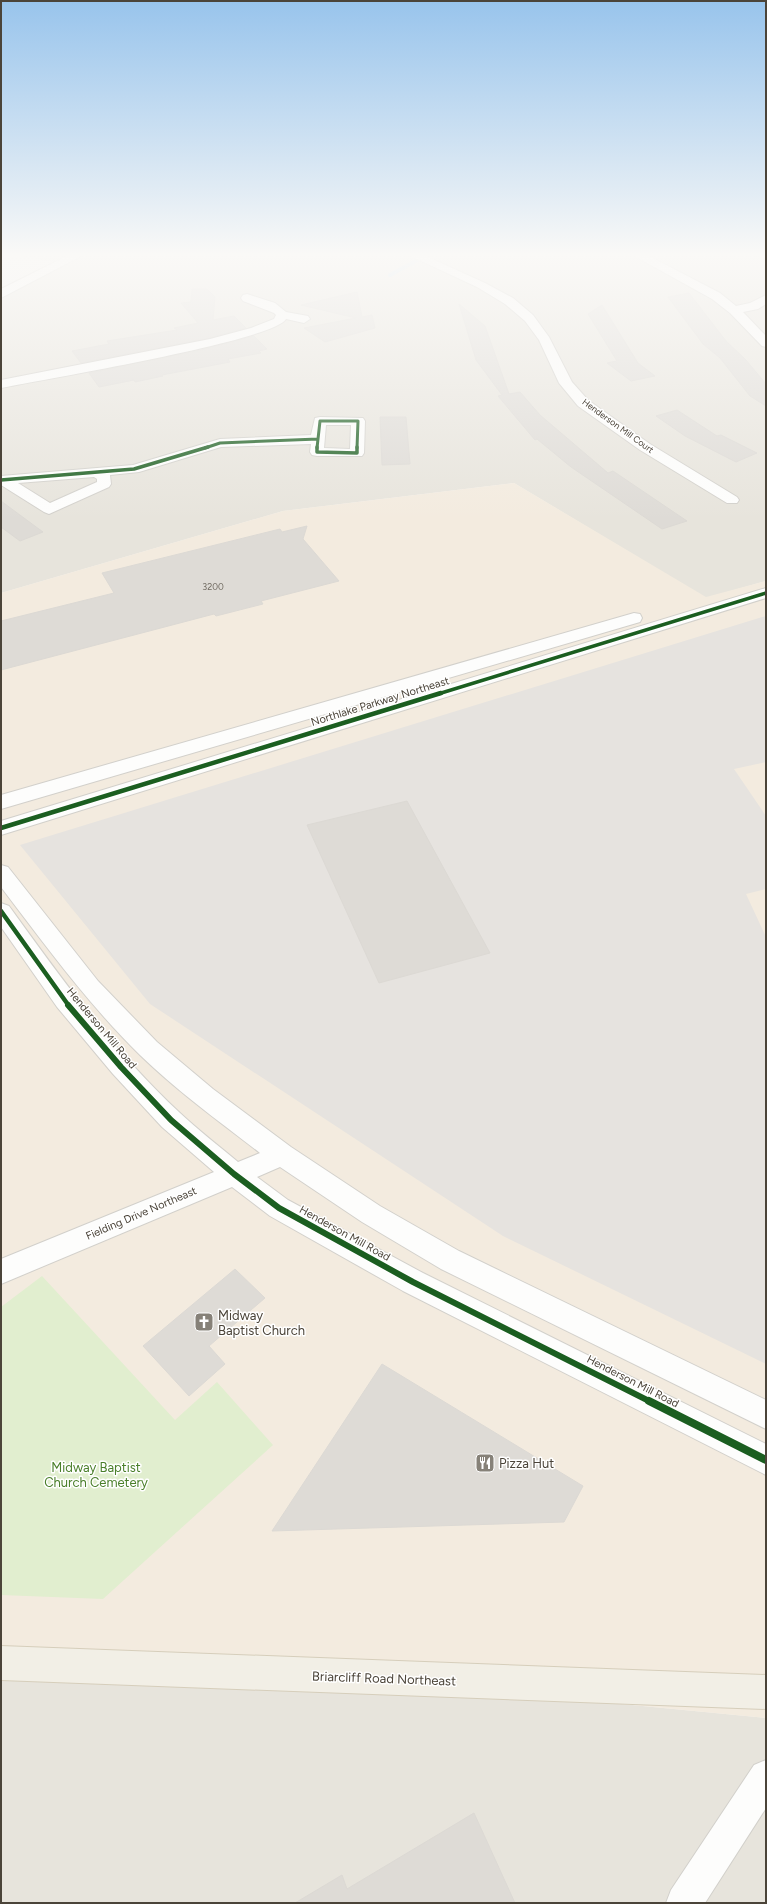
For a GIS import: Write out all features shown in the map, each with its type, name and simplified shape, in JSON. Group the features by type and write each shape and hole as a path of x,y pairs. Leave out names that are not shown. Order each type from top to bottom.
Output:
{"main road":[{"name":"Briarcliff Road Northeast","path":"1,1663 766,1692"}],"street":[{"path":"1,384 215,342"},
{"name":"Henderson Mill Court","path":"545,342 566,383 583,403 645,447 732,500"},
{"path":"2,480 134,469 220,442 318,438"},
{"path":"2,480 49,509 104,484 104,477 97,472"},
{"name":"Northlake Parkway Northeast","path":"1,802 766,580"},
{"name":"Northlake Parkway Northeast","path":"1,828 766,593"},
{"name":"Henderson Mill Road","path":"1,872 90,987 149,1049 204,1096 282,1155 371,1214 450,1260 766,1415"},
{"name":"Henderson Mill Road","path":"1,911 65,1001 121,1067 171,1120 234,1174 279,1208 413,1282 766,1460"},
{"name":"Fielding Drive Northeast","path":"1,1272 282,1155"},
{"path":"684,1903 766,1777"}],"shaded area":[{"path":"1,342 766,342 766,581 706,598 514,483 283,511 1,593"},
{"path":"514,483 706,597 766,581 766,1718 478,1690 1,1667 1,593 283,511"},
{"path":"766,616 766,762 734,769 766,816 766,889 746,894 766,937 766,1364 503,1236 150,1004 20,845"},
{"path":"1,1667 478,1690 766,1718 766,1903 1,1903"}],"green space":[{"name":"Midway Baptist Church Cemetery","path":"42,1276 175,1420 217,1382 273,1445 103,1599 1,1595 1,1307"}],"building":[{"path":"108,342 190,342 81,363 72,351 109,344"},
{"path":"232,342 260,342 267,349 259,351 261,353 228,359 230,362 162,375 163,376 135,382 134,380 99,387 89,373 201,350"},
{"path":"470,342 491,342 509,394 520,392 540,415 608,473 613,471 687,521 662,529 571,467 537,439 535,440 498,396 502,395 476,360"},
{"path":"605,342 625,342 638,363 655,376 631,381 607,363 617,361"},
{"path":"701,342 727,342 746,360 766,384 766,406 750,396 720,358"},
{"path":"677,410 717,436 721,435 757,453 736,462 685,436 656,416"},
{"path":"380,417 406,417 410,464 382,465"},
{"path":"1,501 43,532 20,541 1,527"},
{"path":"307,526 303,539 339,581 261,601 263,604 216,616 214,614 1,670 1,621 114,593 102,573 280,529 282,532"},
{"path":"407,801 490,953 379,983 307,825"},
{"name":"Midway Baptist Church","path":"235,1269 265,1298 209,1346 225,1364 189,1396 143,1346"},
{"path":"382,1364 583,1486 564,1522 272,1531"},
{"path":"474,1813 515,1903 295,1903 342,1875 347,1889"}],"cycle path":[{"path":"1,480 134,469 220,443 318,439 320,421 358,421 357,453 317,452 318,439"},
{"path":"1,828 766,593"},
{"path":"1,911 65,1001 121,1067 171,1120 234,1174 279,1208 413,1282 766,1460"}],"place":[{"name":"Midway Baptist Church","path":"204,1322"},
{"name":"Pizza Hut","path":"485,1463"}]}
